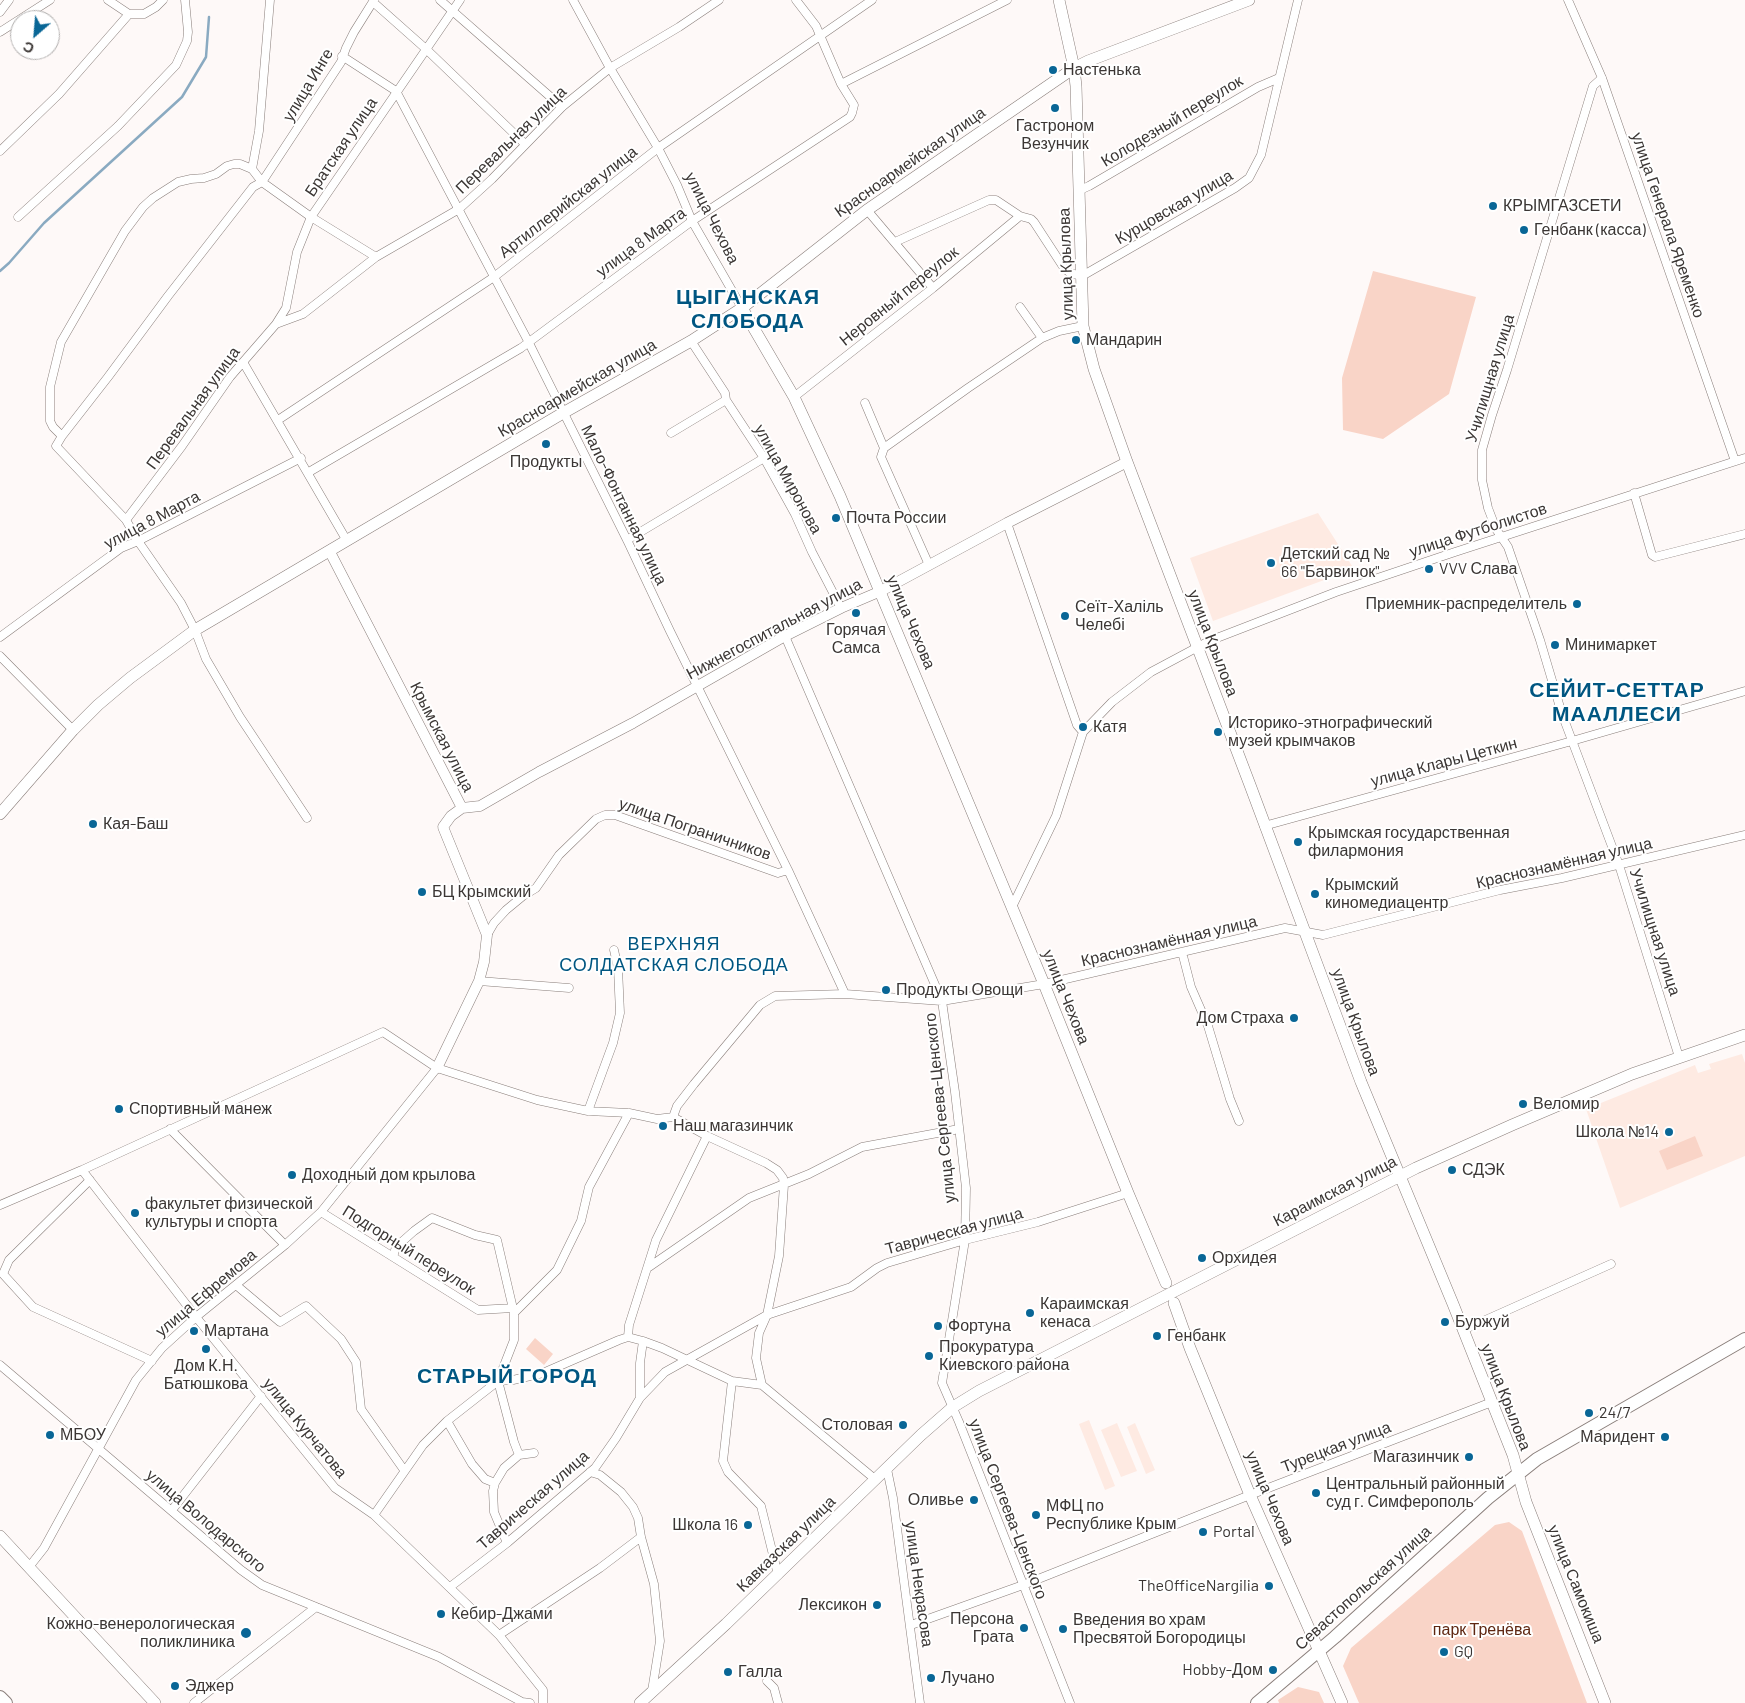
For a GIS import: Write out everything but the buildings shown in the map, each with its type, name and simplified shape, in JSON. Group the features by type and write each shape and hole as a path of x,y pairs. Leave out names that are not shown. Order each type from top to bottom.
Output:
{"main road":[{"name":"улица Крылова","path":"1059,0 1074,68 1076,86 1084,326 1094,369 1127,462 1358,1076 1492,1402 1518,1476"},
{"name":"Красноармейская улица","path":"0,814 73,730 114,691 195,630 563,413 690,341 742,308 867,210 1074,68 1249,0"},
{"name":"улица Чехова","path":"742,308 794,397 881,590 1166,1283"},
{"name":"Караимская улица","path":"953,1407 979,1391 1086,1335 1400,1177 1512,1125 1632,1074 1745,1035"},
{"name":"улица Чехова","path":"1174,1303 1190,1348 1250,1495 1342,1703"},
{"name":"Севастопольская улица","path":"1257,1703 1319,1652 1488,1498 1537,1460 1745,1339"},
{"name":"Кавказская улица","path":"640,1703 778,1575 953,1407"},
{"name":"улица Самокиша","path":"1518,1476 1526,1502 1605,1703"},
{"path":"0,1536 155,1703"},
{"path":"0,1697 6,1703"}],"street":[{"path":"0,12 9,0"},
{"path":"0,32 50,0"},
{"path":"108,0 129,14 144,14 163,0"},
{"path":"18,217 118,126 176,65 187,41 186,0"},
{"path":"252,169 259,131 270,0"},
{"path":"440,0 562,107"},
{"name":"Братская улица","path":"276,324 286,308 297,252 310,217 460,0"},
{"name":"улица Чехова","path":"573,0 610,68 658,148 677,185 692,221 742,308"},
{"name":"Перевальная улица","path":"126,520 182,446 230,377 276,324 303,314 376,257 459,209 492,179 562,107 610,68 679,27 719,0"},
{"path":"796,0 816,26 841,84 1007,0"},
{"name":"Артиллерийская улица","path":"278,420 494,277 658,148 872,0"},
{"name":"Курцовская улица","path":"1082,276 1235,188 1249,178 1261,155 1298,0"},
{"name":"улица Генерала Яременко","path":"1568,0 1602,78 1735,461"},
{"path":"373,1 525,144"},
{"name":"улица Инге","path":"126,520 56,446 168,296 253,187 262,182 341,62 354,32 373,1"},
{"path":"0,151 60,94 129,14"},
{"name":"Мало-Фонтанная улица","path":"342,56 396,91 528,341 627,540 788,870 845,994"},
{"name":"Колодезный переулок","path":"1080,190 1258,87 1279,78"},
{"name":"Училищная улица","path":"1602,78 1593,86 1482,450 1482,480 1488,508 1496,529 1508,547 1572,741 1619,864 1679,1057"},
{"name":"улица 8 Марта","path":"309,472 521,348 692,221 850,117 854,105 841,84"},
{"path":"62,436 53,427 50,420 50,387 61,342 125,231 143,207 153,198 178,182 204,178 216,174 227,166 240,164 252,169 262,182 310,217 376,257"},
{"path":"895,242 993,199 1000,201 1020,216 1031,219 1064,268 1070,273 1082,276"},
{"path":"867,210 932,288"},
{"name":"Неровный переулок","path":"794,397 1020,216"},
{"path":"1020,307 1042,338"},
{"path":"929,564 881,457 884,448 1042,338 1059,331 1084,326"},
{"name":"улица Миронова","path":"690,341 725,393 726,400 764,458 795,514 841,608"},
{"path":"243,362 309,472 347,541"},
{"path":"671,434 726,400"},
{"path":"865,403 884,448"},
{"name":"улица 8 Марта","path":"0,636 121,548 300,458"},
{"path":"627,540 764,458"},
{"name":"улица Футболистов","path":"1012,907 1056,816 1083,732 1112,702 1151,672 1209,641 1336,592 1502,536 1745,458"},
{"name":"Нижнегоспитальная улица","path":"462,808 480,806 786,636 881,590 1127,462"},
{"path":"1634,493 1652,555 1655,557 1745,534"},
{"path":"126,520 138,541 181,602 195,630 206,659 240,717 307,818"},
{"path":"1007,523 1077,724 1083,732"},
{"name":"Крымская улица","path":"330,552 462,808 451,816 443,827 487,935"},
{"name":"улица Сергеева-Ценского","path":"786,636 942,1001 966,1188 965,1240 942,1383 1070,1703"},
{"path":"0,656 73,730"},
{"name":"улица Клары Цеткин","path":"1264,826 1745,691"},
{"name":"улица Пограничников","path":"437,1068 479,982 484,962 487,935 494,923 506,910 536,888 559,855 596,820 605,815 614,815 778,873 788,870"},
{"name":"Краснознамённая улица","path":"673,1118 677,1106 760,1005 775,996 845,994 942,1001 1044,984 1285,928 1323,935 1500,890 1562,878 1745,835"},
{"path":"588,1111 613,1043 620,1013 618,968 614,950"},
{"path":"1182,952 1191,987 1208,1026 1239,1121"},
{"path":"479,982 569,988"},
{"path":"0,1206 383,1032 437,1068 536,1100 588,1111 629,1114 657,1119 673,1118 777,1170 783,1178 784,1185 779,1256 766,1315 759,1333 756,1358 762,1385"},
{"name":"улица Ефремова","path":"29,1567 44,1548 136,1380 162,1348 196,1317 285,1245 322,1212 437,1068"},
{"path":"513,1310 557,1270 581,1221 589,1187 629,1114"},
{"path":"170,1129 285,1245"},
{"path":"649,1267 749,1198 784,1185 862,1147 959,1129"},
{"path":"628,1338 630,1325 656,1240 707,1136"},
{"name":"улица Курчатова","path":"82,1170 196,1317 335,1488 374,1515 499,1635 543,1690 543,1703"},
{"path":"90,1180 8,1260 3,1274 33,1307 152,1361"},
{"name":"Таврическая улица","path":"450,1586 507,1543 595,1468 640,1398 665,1372 766,1315 850,1287 887,1263 965,1240 1038,1222 1128,1193"},
{"name":"Подгорный переулок","path":"322,1212 478,1310 513,1310"},
{"path":"374,1515 422,1445 447,1421 498,1381 514,1340 513,1310 497,1240 475,1235 432,1218 396,1247 393,1257"},
{"name":"улица Крылова","path":"1463,1330 1611,1264"},
{"path":"236,1285 280,1322 306,1306 341,1339 356,1362 361,1409 404,1470"},
{"path":"498,1381 513,1380 543,1373 619,1340 628,1338 643,1341 732,1381 762,1385 876,1480"},
{"path":"640,1398 640,1363 643,1341"},
{"name":"улица Володарского","path":"0,1365 98,1450 172,1510 241,1570 262,1585 439,1657 524,1703"},
{"path":"498,1381 519,1454"},
{"path":"732,1381 723,1461 728,1472 761,1506 778,1575"},
{"path":"172,1510 261,1396"},
{"name":"Турецкая улица","path":"911,1625 1023,1585 1492,1402"},
{"path":"447,1421 472,1464 485,1479 495,1483"},
{"path":"507,1543 494,1512 493,1491 495,1483 504,1468 519,1454 534,1453"},
{"name":"улица Некрасова","path":"887,1469 894,1498 920,1703"},
{"path":"590,1472 600,1475 621,1492 633,1507 638,1518 641,1537 654,1584 660,1641 652,1693"},
{"path":"499,1635 600,1568 641,1537"},
{"path":"194,1703 316,1607"},
{"path":"767,1682 774,1688 778,1703"}],"shaded area":[{"name":"Детский сад № 66 \"Барвинок\"","path":"1318,513 1354,569 1213,621 1190,558"},
{"name":"Школа №14","path":"1742,1054 1745,1063 1745,1156 1620,1208 1586,1109 1695,1065 1698,1073 1711,1069 1709,1064"},
{"path":"1089,1420 1115,1486 1105,1490 1079,1424"},
{"path":"1117,1423 1137,1471 1121,1477 1101,1430"},
{"path":"1135,1423 1155,1470 1146,1474 1127,1427"}],"green space":[{"path":"1373,271 1476,297 1449,394 1383,439 1343,430 1342,378"},
{"path":"1695,1136 1703,1156 1667,1170 1659,1151"},
{"path":"535,1338 553,1354 544,1365 526,1349"},
{"name":"парк Тренёва","path":"1509,1522 1522,1531 1587,1703 1359,1703 1343,1666 1351,1648 1495,1525"},
{"path":"1298,1687 1319,1692 1324,1703 1279,1703 1278,1700"}],"waterway":[{"path":"0,271 44,223 182,97 206,57 209,17"}],"place":[{"name":"Настенька","path":"1053,70"},
{"name":"Гастроном Везунчик","path":"1055,108"},
{"name":"КРЫМГАЗСЕТИ","path":"1493,206"},
{"name":"Генбанк (касса)","path":"1524,230"},
{"name":"Мандарин","path":"1076,340"},
{"name":"Продукты","path":"546,444"},
{"name":"Почта России","path":"836,518"},
{"name":"Детский сад № 66 \"Барвинок\"","path":"1271,563"},
{"name":"VVV Слава","path":"1429,569"},
{"name":"Приемник-распределитель","path":"1577,604"},
{"name":"Горячая Самса","path":"856,613"},
{"name":"Сеїт-Халіль Челебі","path":"1065,616"},
{"name":"Минимаркет","path":"1555,645"},
{"name":"Катя","path":"1083,727"},
{"name":"Историко-этнографический музей крымчаков","path":"1218,732"},
{"name":"Кая-Баш","path":"93,824"},
{"name":"Крымская государственная филармония","path":"1298,842"},
{"name":"БЦ Крымский","path":"422,892"},
{"name":"Крымский киномедиацентр","path":"1315,894"},
{"name":"Продукты Овощи","path":"886,990"},
{"name":"Дом Страха","path":"1294,1018"},
{"name":"Веломир","path":"1523,1104"},
{"name":"Спортивный манеж","path":"119,1109"},
{"name":"Наш магазинчик","path":"663,1126"},
{"name":"Школа №14","path":"1669,1132"},
{"name":"СДЭК","path":"1452,1170"},
{"name":"Доходный дом крылова","path":"292,1175"},
{"name":"факультет физической культуры и спорта","path":"135,1213"},
{"name":"Орхидея","path":"1202,1258"},
{"name":"Караимская кенаса","path":"1030,1313"},
{"name":"Буржуй","path":"1445,1322"},
{"name":"Фортуна","path":"938,1326"},
{"name":"Мартана","path":"194,1331"},
{"name":"Генбанк","path":"1157,1336"},
{"name":"Дом К.Н. Батюшкова","path":"206,1349"},
{"name":"Прокуратура Киевского района","path":"929,1356"},
{"name":"24/7","path":"1589,1413"},
{"name":"Столовая","path":"903,1425"},
{"name":"МБОУ","path":"50,1435"},
{"name":"Маридент","path":"1665,1437"},
{"name":"Магазинчик","path":"1469,1457"},
{"name":"Центральный районный суд г. Симферополь","path":"1316,1493"},
{"name":"Оливье","path":"974,1500"},
{"name":"МФЦ по Республике Крым","path":"1036,1515"},
{"name":"Школа 16","path":"748,1525"},
{"name":"Portal","path":"1203,1532"},
{"name":"TheOfficeNargilia","path":"1269,1586"},
{"name":"Лексикон","path":"877,1605"},
{"name":"Кебир-Джами","path":"441,1614"},
{"name":"Персона Грата","path":"1024,1628"},
{"name":"Введения во храм Пресвятой Богородицы","path":"1063,1629"},
{"name":"Кожно-венерологическая поликлиника","path":"246,1633"},
{"name":"GQ","path":"1444,1652"},
{"name":"Hobby-Дом","path":"1273,1670"},
{"name":"Галла","path":"728,1672"},
{"name":"Лучано","path":"931,1678"},
{"name":"Эджер","path":"175,1686"}],"district":[{"name":"ЦЫГАНСКАЯ СЛОБОДА","path":"748,309"},
{"name":"СЕЙИТ-СЕТТАР МААЛЛЕСИ","path":"1617,702"},
{"name":"ВЕРХНЯЯ СОЛДАТСКАЯ СЛОБОДА","path":"674,954"},
{"name":"СТАРЫЙ ГОРОД","path":"507,1376"}]}
